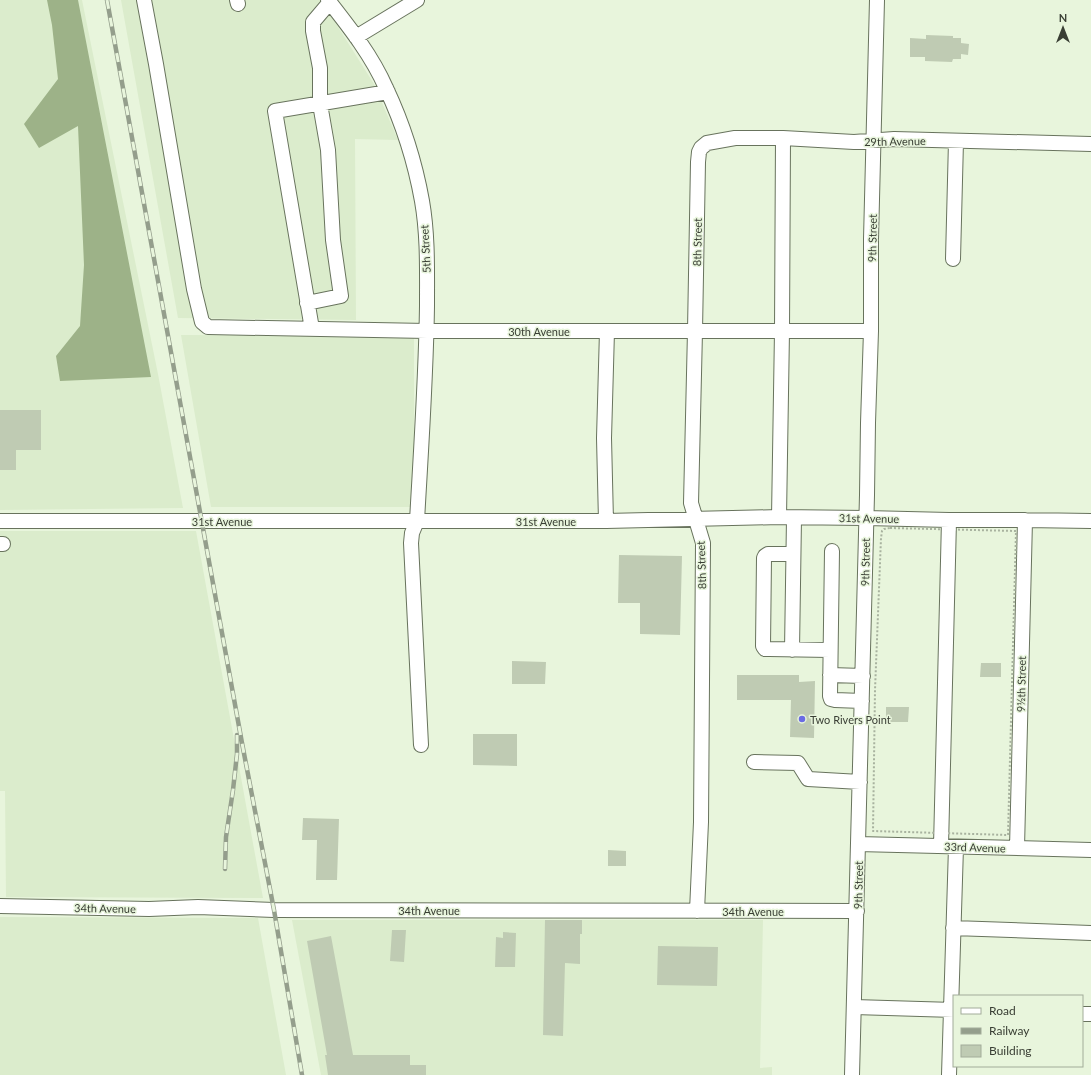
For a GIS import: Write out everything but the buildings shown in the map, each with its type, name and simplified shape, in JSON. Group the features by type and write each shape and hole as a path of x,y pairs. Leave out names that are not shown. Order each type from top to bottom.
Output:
{"street":[{"name":"30th Avenue","path":"144,0 194,289 202,322 208,327 426,331 870,331"},
{"path":"356,36 417,0"},
{"name":"9th Street","path":"852,1075 862,701 877,0"},
{"path":"307,303 341,296 333,240 328,150 320,104 320,68 313,31 313,22 329,1"},
{"name":"5th Street","path":"329,1 365,48 388,92 407,140 422,202 427,263 426,331 417,521 412,533 411,543 421,745"},
{"path":"312,329 275,111 388,92"},
{"name":"29th Avenue","path":"701,148 712,141 735,138 783,138 854,142 894,139 1091,144"},
{"path":"779,517 783,138"},
{"path":"953,259 956,141"},
{"name":"8th Street","path":"697,912 701,822 703,543 691,503 698,162 701,148"},
{"path":"606,522 604,438 607,331"},
{"name":"31st Avenue","path":"0,521 606,522 779,517 1091,521"},
{"path":"792,650 794,518"},
{"path":"941,846 949,520"},
{"name":"9½th Street","path":"1017,848 1025,520"},
{"path":"832,551 830,696 831,699 834,700 862,701"},
{"path":"793,554 768,554 764,558 763,646 765,649 830,650"},
{"path":"830,676 862,676"},
{"path":"754,762 798,763 808,780 860,782"},
{"name":"33rd Avenue","path":"858,844 1091,850"},
{"path":"949,1075 956,847"},
{"name":"34th Avenue","path":"0,906 149,909 198,907 274,910 697,912 857,911"},
{"path":"953,928 1091,933"},
{"path":"854,1007 952,1010"}],"shaded area":[{"path":"0,0 82,0 158,374 183,508 0,510"},
{"path":"47,0 78,0 151,377 60,381 56,356 80,326 84,265 78,126 39,148 24,124 58,79 52,25"},
{"path":"121,0 321,0 374,84 398,140 355,139 356,320 178,318"},
{"path":"181,335 414,336 414,507 211,507"},
{"path":"0,531 196,531 263,898 6,897 5,791 0,791"},
{"path":"0,917 258,918 286,1075 0,1075"},
{"path":"292,920 763,920 760,1068 772,1067 772,1075 321,1075"}],"railway":[{"path":"107,0 242,743 274,910 302,1075"},
{"path":"225,869 226,837 237,754 237,735"}],"place":[{"name":"Two Rivers Point","path":"802,719"}]}
